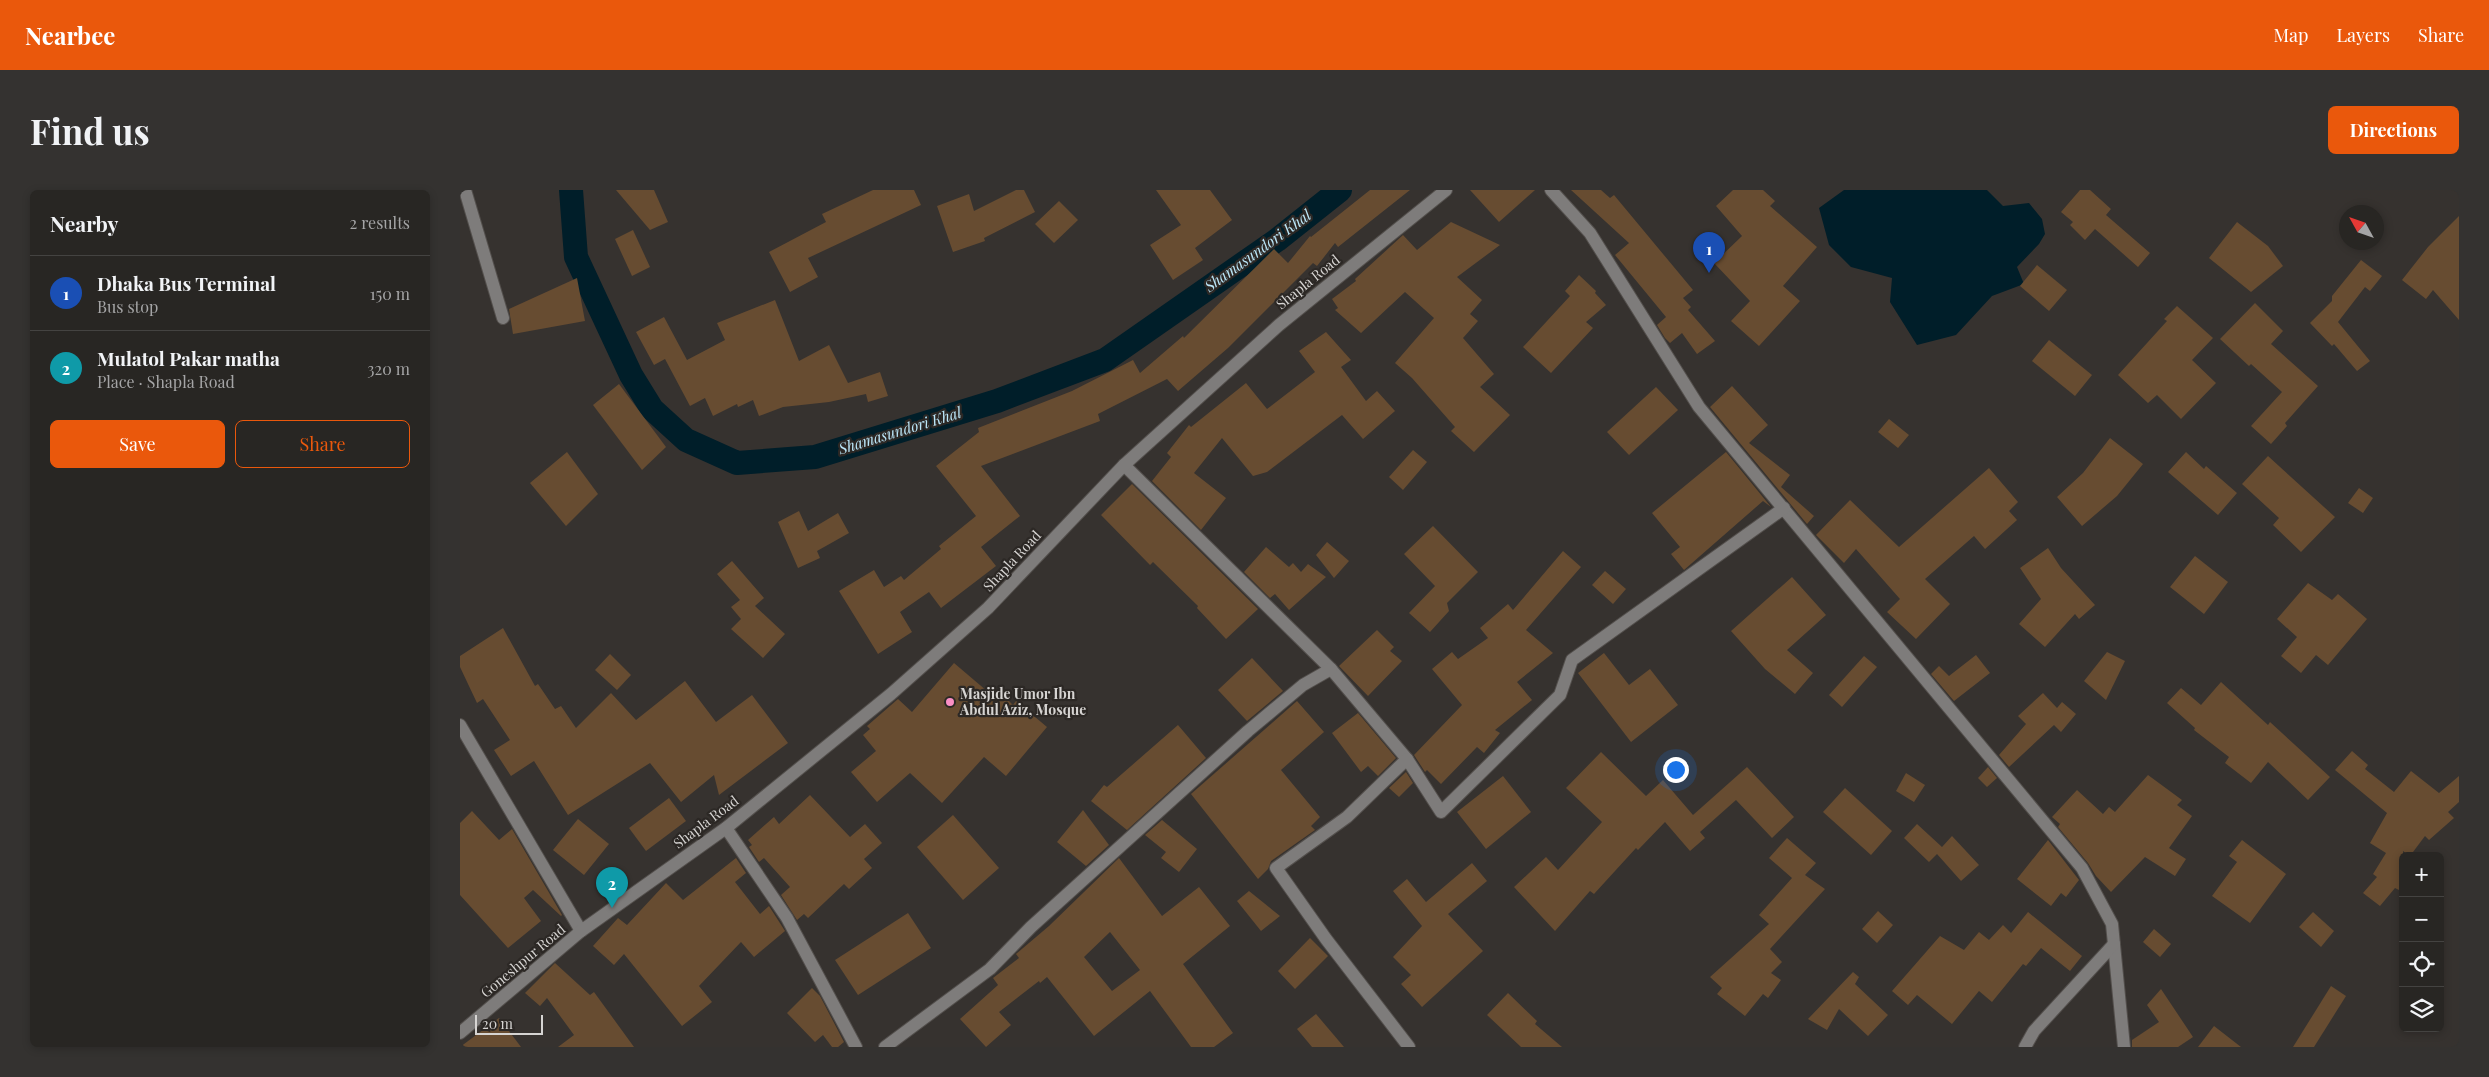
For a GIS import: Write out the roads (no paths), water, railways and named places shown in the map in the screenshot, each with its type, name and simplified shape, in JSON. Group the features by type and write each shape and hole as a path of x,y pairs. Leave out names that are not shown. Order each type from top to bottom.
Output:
{"street":[{"path":"465,190 503,318"},
{"name":"Shapla Road","path":"581,931 726,828 891,694 988,608 1124,465 1278,325 1446,190"},
{"path":"1551,190 1590,232 1699,407 2082,868 2112,924 2124,1047"},
{"path":"1124,465 1331,669 1407,759 1441,812 1560,695 1572,660 1784,508"},
{"path":"885,1047 990,969 1031,927 1248,731 1303,685 1331,669"},
{"path":"460,725 581,931"},
{"path":"1407,759 1347,817 1276,868 1326,939 1409,1047"},
{"path":"726,828 787,918 856,1047"},
{"name":"Goneshpur Road","path":"460,1034 581,931"},
{"path":"2025,1047 2034,1031 2114,944"}],"water":[{"path":"1844,190 1987,190 2003,206 2029,203 2042,219 2045,234 2039,244 2017,267 2024,284 1992,296 1956,335 1917,345 1890,302 1892,278 1851,267 1829,245 1819,208"}],"waterway":[{"name":"Shamasundori Khal","path":"571,190 576,257 631,375 652,409 686,440 737,463 815,457 997,401 1105,360 1277,240 1340,190"}],"place":[{"name":"Dhaka Bus Terminal","path":"1709,273"},
{"name":"Masjide Umor Ibn Abdul Aziz, Mosque","path":"950,702"},
{"name":"Mulatol Pakar matha","path":"612,908"}]}
